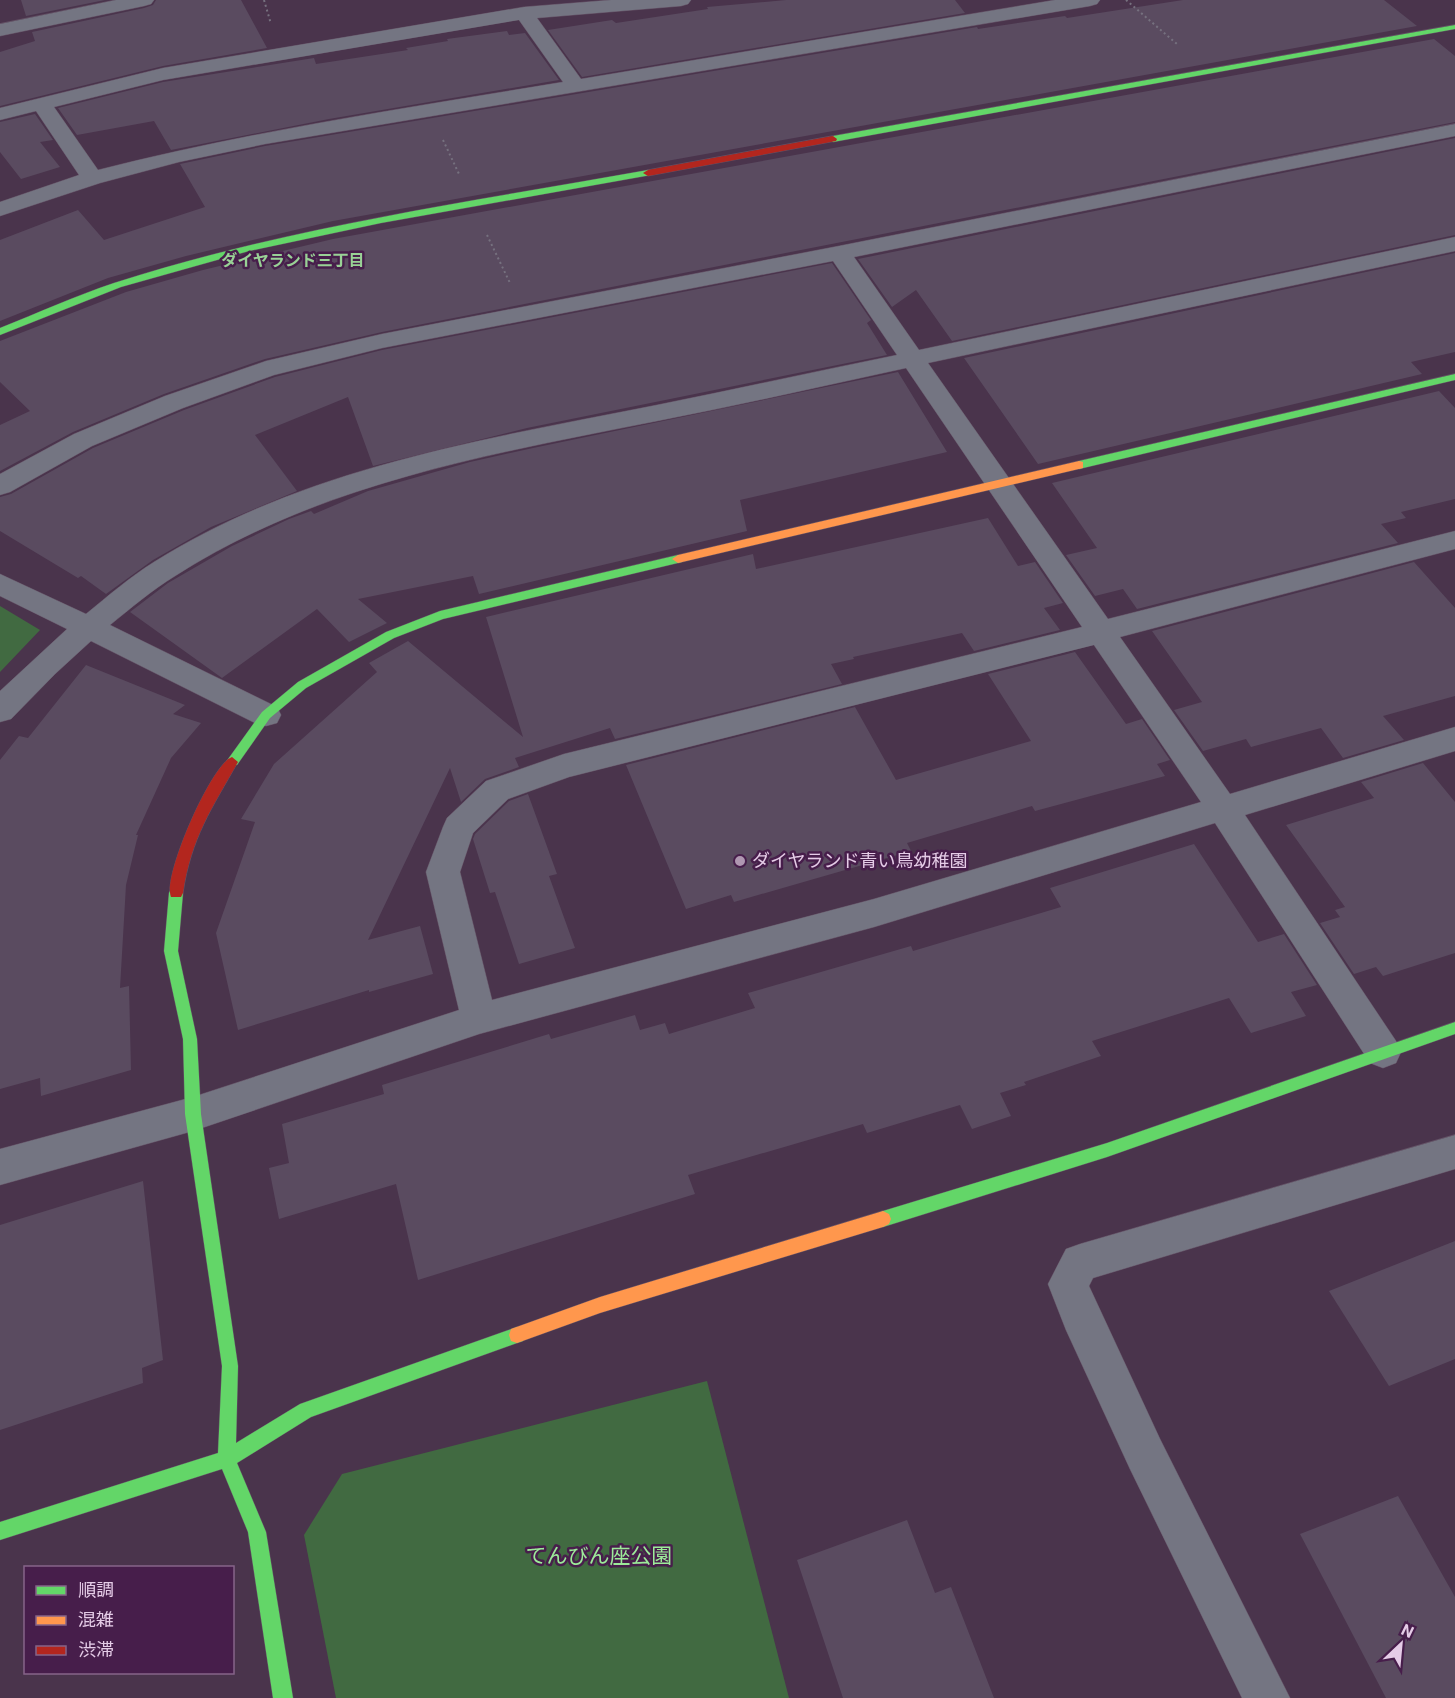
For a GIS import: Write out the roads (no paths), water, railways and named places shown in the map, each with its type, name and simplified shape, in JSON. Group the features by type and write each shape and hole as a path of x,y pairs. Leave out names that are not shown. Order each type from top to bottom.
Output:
{"street":[{"path":"0,30 144,0"},
{"path":"0,114 162,74 524,13 681,0"},
{"path":"1016,0 1043,8"},
{"path":"0,209 92,178 178,156 265,138 1090,0"},
{"path":"524,13 576,86"},
{"path":"0,332 117,285 195,263 333,230 1455,27"},
{"path":"42,104 92,178"},
{"path":"0,486 83,440 174,402 266,369 382,340 839,253 1455,130"},
{"path":"0,711 32,676 86,628 167,567 267,515 401,468 529,437 911,360 1455,244"},
{"path":"839,253 1222,807 1383,1052"},
{"path":"283,1698 257,1532 227,1459 230,1366 193,1114 190,1039 171,951 176,889 189,842 209,795 266,715 302,685 362,650 390,635 440,615 1455,377"},
{"path":"479,1018 443,872 459,827 497,790 564,766 1102,632 1136,621 1455,540"},
{"path":"0,584 266,715"},
{"path":"0,1167 193,1114 479,1018 874,913 1455,739"},
{"path":"0,1532 227,1459 306,1410 578,1313 1107,1150 1455,1028"},
{"path":"1267,1698 1145,1454 1080,1316 1068,1284 1080,1263 1455,1152"}],"place":[{"name":"ダイヤランド青い鳥幼稚園","path":"740,861"}],"district":[{"name":"ダイヤランド三丁目","path":"293,260"}],"park label":[{"name":"てんびん座公園","path":"599,1556"}]}
